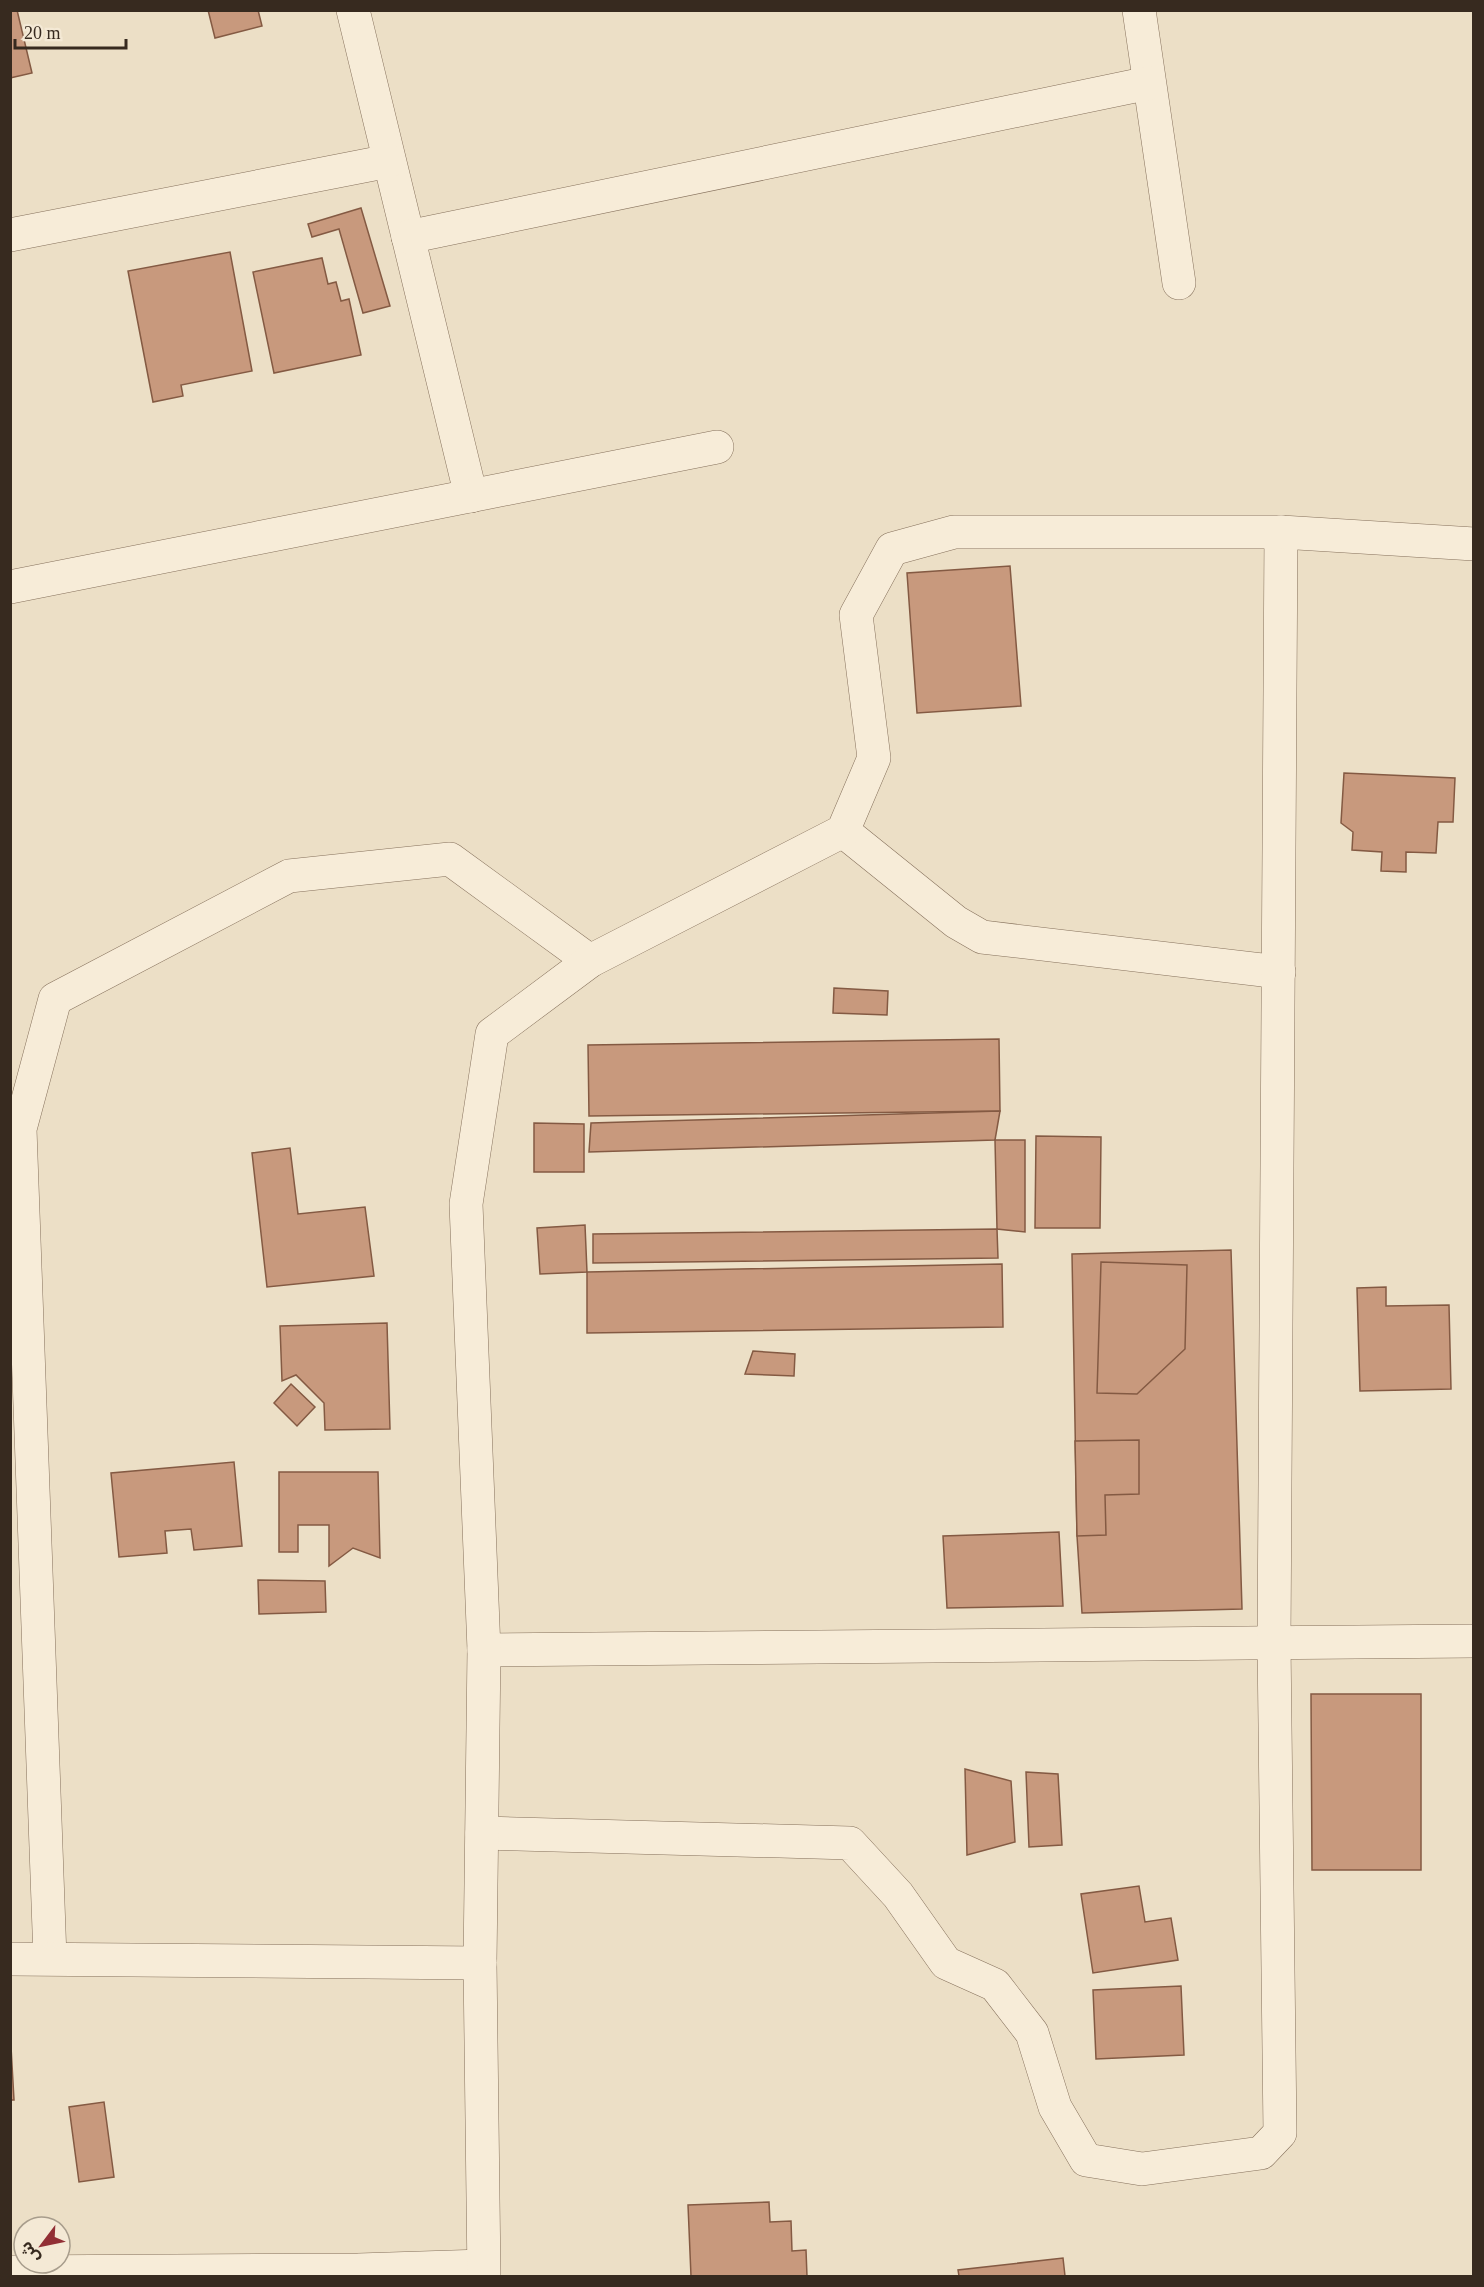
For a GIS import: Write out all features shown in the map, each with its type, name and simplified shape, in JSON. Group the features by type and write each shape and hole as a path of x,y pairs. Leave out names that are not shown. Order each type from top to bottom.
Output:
{"street":[{"path":"353,10 471,496"},
{"path":"1138,10 1179,283"},
{"path":"408,237 1149,82"},
{"path":"10,235 389,161"},
{"path":"10,586 717,447"},
{"path":"10,2272 483,2271 480,1963 484,1650 466,1204 492,1034 590,961 843,831 874,759 856,615 892,549 954,532 1281,532 1473,544"},
{"path":"482,1833 850,1843 898,1896 946,1963 995,1985 1032,2033 1055,2107 1086,2160 1142,2169 1261,2153 1280,2133 1274,1643 1281,532"},
{"path":"843,831 956,922 982,937 1279,972"},
{"path":"50,1958 20,1129 55,999 289,876 450,859 590,961"},
{"path":"484,1650 1473,1641"},
{"path":"10,1959 480,1963"}],"building":[{"path":"10,10 17,10 32,73 10,78"},
{"path":"208,10 258,10 262,26 215,38"},
{"path":"361,208 390,306 363,313 339,229 312,237 308,224"},
{"path":"230,252 252,371 181,385 183,396 153,402 128,271"},
{"path":"322,258 328,284 336,282 341,301 349,299 361,355 274,373 253,272"},
{"path":"1010,566 1021,706 917,713 907,573"},
{"path":"1344,773 1455,778 1453,822 1438,822 1436,853 1406,852 1406,872 1381,871 1382,852 1352,850 1353,832 1341,823"},
{"path":"834,988 888,991 887,1015 833,1013"},
{"path":"999,1039 1000,1111 589,1116 588,1045"},
{"path":"1000,1111 995,1140 589,1152 591,1123"},
{"path":"534,1123 584,1124 584,1172 534,1172"},
{"path":"1036,1136 1101,1137 1100,1228 1035,1228"},
{"path":"995,1140 1025,1140 1025,1232 997,1229"},
{"path":"290,1148 298,1214 365,1207 374,1276 267,1287 252,1153"},
{"path":"585,1225 587,1272 540,1274 537,1228"},
{"path":"997,1229 998,1258 593,1263 593,1234"},
{"path":"1231,1250 1242,1609 1082,1613 1077,1536 1072,1254"},
{"path":"1101,1262 1187,1265 1185,1349 1137,1394 1097,1393"},
{"path":"1002,1264 1003,1327 587,1333 587,1272"},
{"path":"1386,1287 1386,1306 1449,1305 1451,1389 1360,1391 1357,1288"},
{"path":"387,1323 390,1429 325,1430 324,1403 296,1375 282,1381 280,1326"},
{"path":"753,1351 795,1354 794,1376 745,1374"},
{"path":"291,1384 315,1407 297,1426 274,1403"},
{"path":"1139,1440 1139,1494 1105,1495 1106,1535 1077,1536 1075,1441"},
{"path":"234,1462 242,1546 194,1550 191,1529 165,1531 167,1553 119,1557 111,1473"},
{"path":"279,1472 378,1472 380,1558 353,1548 329,1566 329,1525 298,1525 298,1552 279,1552"},
{"path":"1059,1532 1063,1606 947,1608 943,1536"},
{"path":"258,1580 325,1581 326,1612 259,1614"},
{"path":"1311,1694 1421,1694 1421,1870 1312,1870"},
{"path":"965,1769 1011,1781 1015,1842 967,1855"},
{"path":"1026,1772 1058,1774 1062,1845 1029,1847"},
{"path":"1139,1886 1145,1922 1171,1918 1178,1960 1093,1973 1081,1894"},
{"path":"1181,1986 1184,2055 1096,2059 1093,1990"},
{"path":"10,2029 14,2100 10,2100"},
{"path":"104,2102 114,2177 79,2182 69,2107"},
{"path":"769,2202 770,2222 791,2221 792,2251 806,2250 807,2276 691,2276 688,2205"},
{"path":"1063,2258 1065,2276 959,2276 958,2270"}]}
